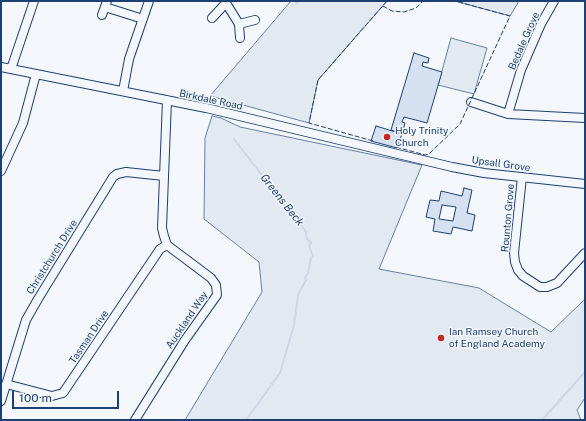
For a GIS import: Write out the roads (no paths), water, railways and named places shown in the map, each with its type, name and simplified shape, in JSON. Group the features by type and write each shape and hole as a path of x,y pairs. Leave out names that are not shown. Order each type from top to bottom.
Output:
{"street":[{"path":"11,69 34,1"},
{"path":"123,91 129,59 149,1"},
{"name":"Bedale Grove","path":"508,114 520,70 541,24 554,1"},
{"path":"212,18 225,2 239,24 240,38"},
{"path":"104,8 143,19"},
{"path":"239,24 255,20"},
{"name":"Birkdale Road","path":"1,67 213,110 416,159"},
{"path":"1,171 23,124 36,74"},
{"path":"167,100 162,228 167,245"},
{"path":"471,102 508,114 585,118"},
{"name":"Upsall Grove","path":"416,159 458,168 585,184"},
{"name":"Christchurch Drive","path":"1,401 26,320 113,177 126,172 164,176"},
{"name":"Rounton Grove","path":"522,177 514,253 518,270 523,276 540,287 547,287 557,283 584,249"},
{"name":"Tasman Drive","path":"6,384 52,396 64,393 160,249 167,245"},
{"name":"Auckland Way","path":"136,420 185,340 217,295 216,285 211,278 167,245"}],"waterway":[{"name":"Greens Beck","path":"296,4 299,1"},
{"name":"Greens Beck","path":"234,139 306,232 307,239 311,243 309,246 313,256 305,278 306,280 298,295 294,325 280,373 246,420"},
{"path":"542,420 585,372"}],"place":[{"name":"Holy Trinity Church","path":"387,137"},
{"name":"Ian Ramsey Church of England Academy","path":"441,338"}]}
